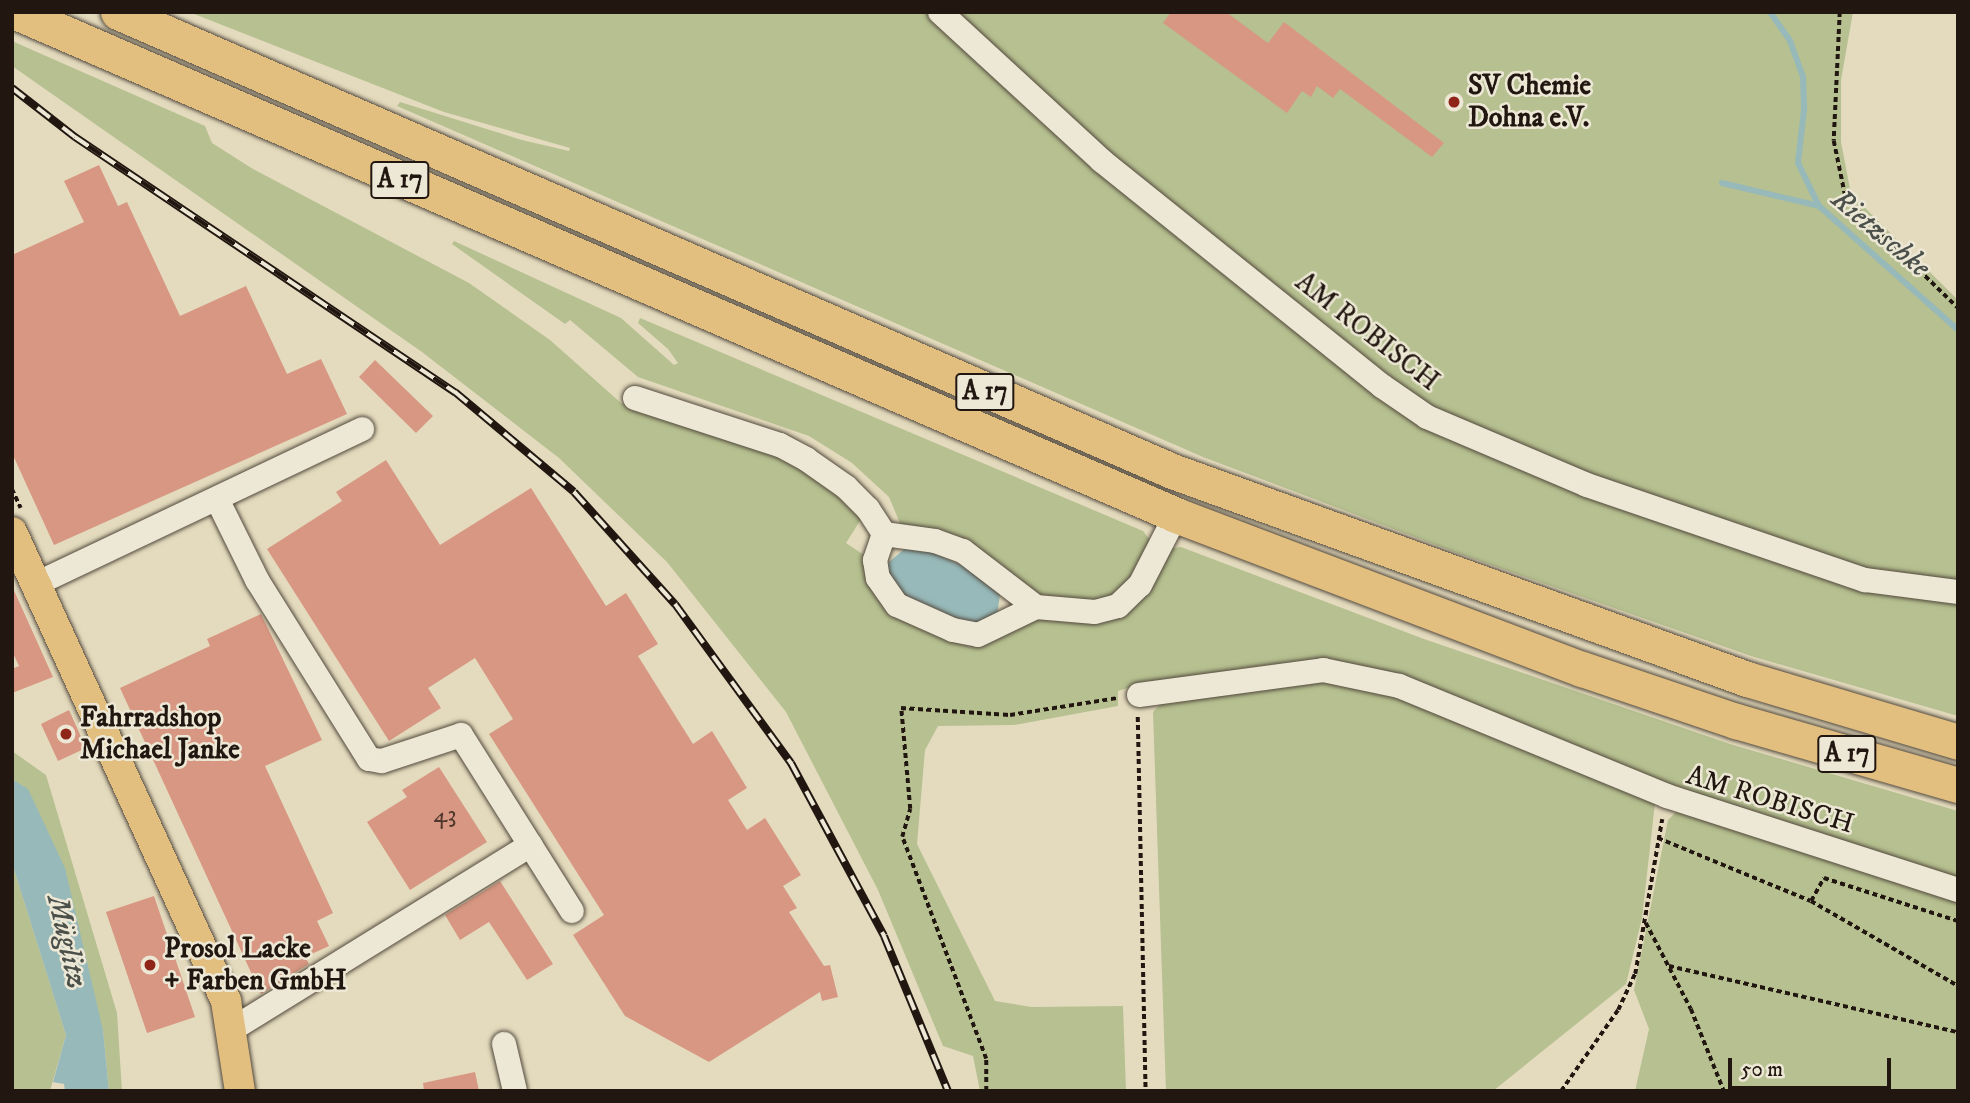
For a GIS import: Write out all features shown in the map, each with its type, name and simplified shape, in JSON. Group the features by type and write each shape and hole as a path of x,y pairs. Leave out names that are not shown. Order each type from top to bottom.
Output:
{"highway":[{"name":"A 17","path":"16,12 1175,515 1582,669 1736,721 1958,785"},
{"name":"A 17","path":"118,12 1172,471 1747,679 1958,742"}],"main road":[{"path":"12,532 226,1001 240,1091"}],"street":[{"name":"AM ROBISCH","path":"940,12 1102,161 1382,386 1427,417 1587,485 1865,580 1958,592"},
{"path":"635,398 780,445 806,459 846,487 868,509 884,534 935,541 963,551 1036,607"},
{"path":"36,584 218,501 362,429"},
{"path":"218,501 257,580 369,759 382,761 461,736 572,911"},
{"path":"884,534 875,560 878,578 897,605 953,630 978,635 1036,607 1095,612 1118,606 1140,585 1175,515"},
{"path":"1151,693 1287,672 1323,670 1359,676 1399,686 1667,796"},
{"name":"AM ROBISCH","path":"1667,796 1958,890"},
{"path":"231,1030 530,845"},
{"path":"504,1044 515,1091"}],"path":[{"path":"1840,12 1834,141 1846,199 1958,308"},
{"path":"986,1091 986,1059 902,837 910,809 901,708 1010,715 1151,693"},
{"path":"1146,1091 1138,719 1151,693"},
{"name":"AM ROBISCH","path":"1560,1091 1618,1010 1635,974 1667,796"},
{"path":"1658,838 1811,901 1958,986"},
{"path":"1811,901 1824,878 1958,921"},
{"path":"1645,921 1669,966 1724,1091"},
{"path":"1669,966 1958,1032"}],"green space":[{"path":"189,12 927,12 1042,123 1426,425 1958,598 1958,716 1751,656 1457,553 1203,457 397,106 400,102 522,140 569,151 570,148 444,112"},
{"path":"955,12 1853,12 1841,80 1841,142 1851,194 1958,300 1958,586 1864,573 1594,479 1431,410 1105,156"},
{"path":"12,41 205,126 212,143 253,169 469,283 550,340 621,403 729,434 820,476 863,516 846,543 864,555 877,593 1030,616 1096,618 1168,549 1181,547 1424,639 1730,744 1958,811 1958,881 1654,785 1361,671 1131,687 1118,691 1118,706 1014,725 938,726 925,750 917,844 995,1001 1032,1007 1123,1006 1126,1091 980,1091 973,1056 943,1046 878,890 786,712 667,562 559,458 422,352 12,66"},
{"path":"454,241 621,318 674,365 678,363 668,349 638,323 640,318 1143,531 1150,540 1148,557 1115,600 1048,599 902,528 889,497 852,463 809,436 638,377 570,320 565,324 452,244"},
{"path":"1356,681 1655,803 1642,918 1626,984 1493,1091 1166,1091 1153,712 1164,700 1250,683"},
{"path":"12,751 46,775 117,1013 122,1091 109,1091 103,1030 28,790 12,779"},
{"path":"1676,812 1958,893 1958,1091 1635,1091 1649,1029 1634,990 1668,820"},
{"path":"12,863 66,1035 50,1091 12,1091"}],"water":[{"path":"908,546 923,548 979,573 1000,594 997,616 977,626 896,595 887,570 889,562"},
{"name":"Müglitz","path":"12,779 28,789 65,868 103,1030 109,1091 65,1091 64,1084 53,1082 66,1035 12,863"}],"building":[{"path":"1171,12 1226,12 1268,43 1284,22 1444,143 1432,157 1340,89 1333,98 1317,86 1311,97 1302,91 1287,113 1163,23"},
{"path":"99,165 118,206 127,202 180,316 246,286 287,374 321,359 347,414 54,545 12,453 12,255 84,222 64,181"},
{"path":"375,360 433,416 416,433 359,377"},
{"path":"386,460 440,545 531,488 606,606 626,593 658,644 638,656 693,744 712,731 747,788 728,800 747,830 765,818 801,875 783,886 797,908 789,912 824,966 830,965 838,997 822,1001 820,992 709,1062 625,1016 573,935 604,915 489,734 513,719 475,658 428,688 441,708 389,741 267,549 342,501 336,492"},
{"path":"12,586 53,677 12,693 12,669 19,666 12,651"},
{"path":"261,614 322,740 265,766 333,913 317,921 329,946 305,957 309,964 261,994 120,688 210,646 207,639"},
{"path":"69,710 86,748 58,761 41,724"},
{"path":"439,767 487,842 410,890 367,822 407,797 402,790"},
{"path":"500,881 553,964 527,980 489,922 460,940 445,915"},
{"name":"Prosol Lacke + Farben GmbH","path":"154,896 195,1017 147,1033 106,912"},
{"path":"475,1072 479,1091 424,1091 423,1083"}],"waterway":[{"path":"1770,12 1790,41 1803,77 1804,110 1798,163 1819,206"},
{"name":"Rietzschke","path":"1722,183 1819,206 1958,330"}],"railway":[{"path":"12,88 75,137 455,392 574,492 675,604 791,763 884,936 948,1091"}],"place":[{"name":"SV Chemie Dohna e.V.","path":"1454,102"},
{"name":"Fahrradshop Michael Janke","path":"66,734"},
{"name":"Prosol Lacke + Farben GmbH","path":"150,965"}]}
